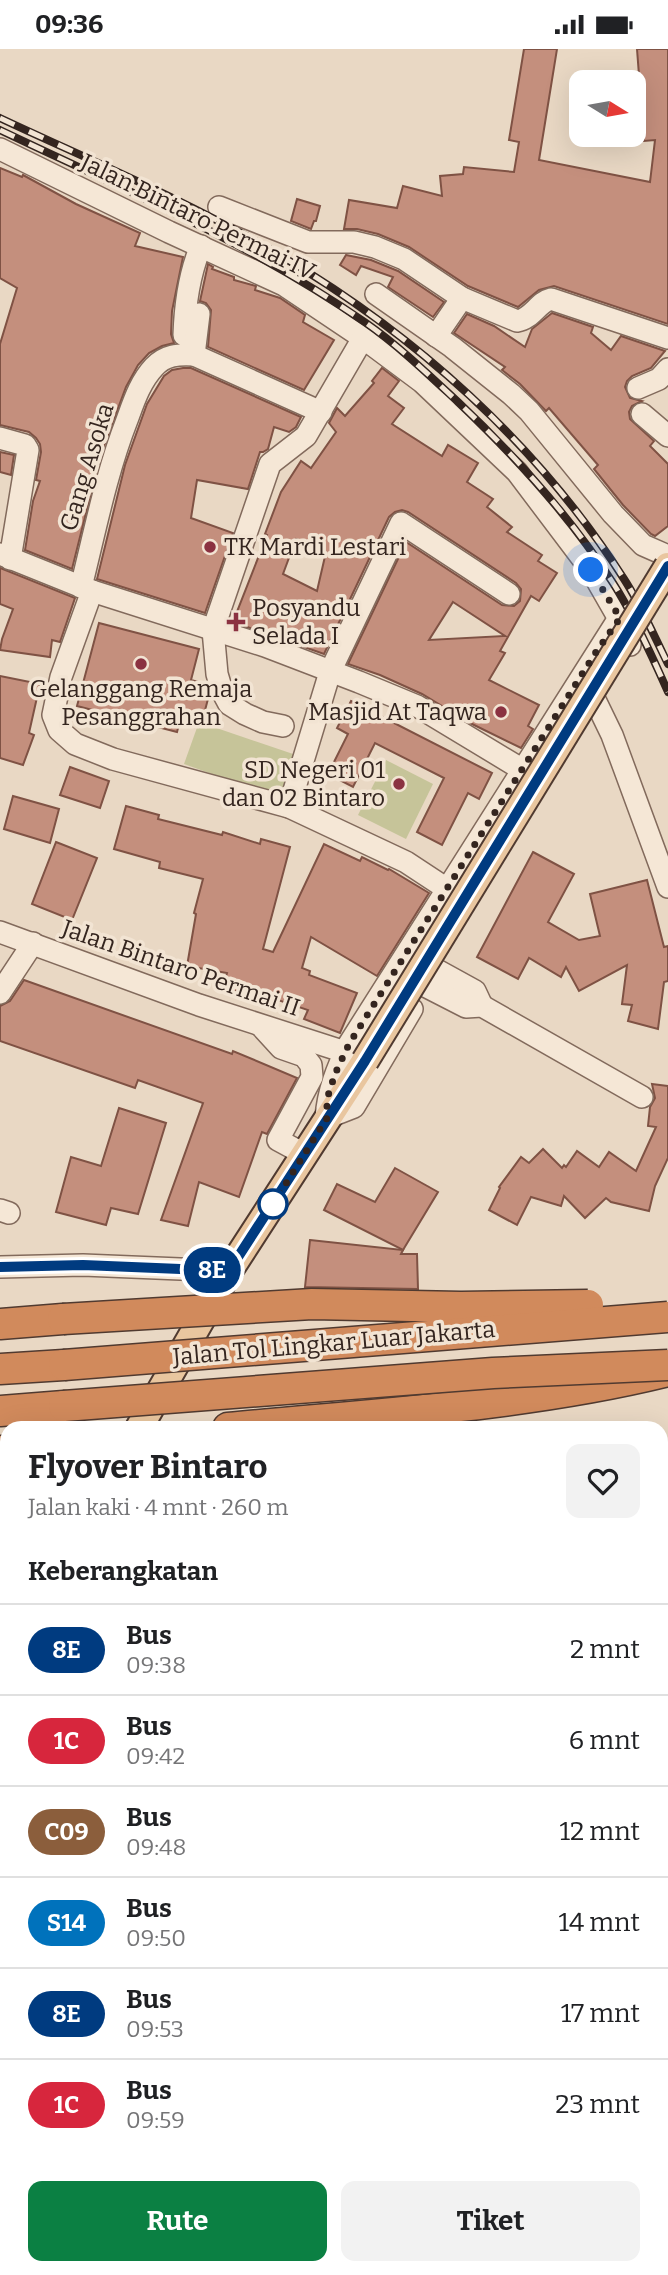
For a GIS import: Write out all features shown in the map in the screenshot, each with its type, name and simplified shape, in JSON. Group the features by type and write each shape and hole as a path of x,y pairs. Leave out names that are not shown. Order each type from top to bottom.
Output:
{"highway":[{"path":"0,1324 312,1304 461,1307 629,1304 668,1311"},
{"name":"Jalan Tol Lingkar Luar Jakarta","path":"0,1369 668,1317"},
{"name":"Jalan Tol Lingkar Luar Jakarta","path":"0,1411 493,1373 668,1365"},
{"path":"298,1421 498,1401 619,1383 668,1371"}],"main road":[{"path":"143,1421 229,1271 327,1118 355,1057 668,566"}],"street":[{"name":"Jalan Bintaro Permai IV","path":"0,149 284,285 422,382 517,472 591,570 620,618 630,638 630,645 596,702"},
{"path":"219,207 308,242 354,242 375,247 404,259 461,298 517,321 522,321 547,299 551,299 668,338"},
{"path":"188,355 185,304 195,259 201,246"},
{"path":"376,294 468,359 529,411 606,505 643,545 668,556"},
{"path":"436,335 461,298"},
{"path":"188,355 199,314"},
{"path":"283,726 263,722 229,704 217,674 213,630 270,464 306,436 363,338"},
{"path":"188,355 321,412"},
{"name":"Gang Asoka","path":"188,355 167,357 155,366 138,391 111,461 87,589 55,698 53,715 59,730 87,750 289,807 406,862 447,889"},
{"path":"638,387 659,379 668,369"},
{"path":"642,414 668,436"},
{"path":"0,438 25,445 28,450 5,557 87,589 265,646 417,706 517,766"},
{"path":"289,807 330,672 401,523 509,594"},
{"path":"643,545 668,541"},
{"path":"355,1057 517,766 550,728 620,618"},
{"path":"327,1118 354,1107 596,702"},
{"path":"596,702 612,735 668,887"},
{"path":"550,728 559,725 565,727 572,735 572,742"},
{"name":"Jalan Bintaro Permai II","path":"0,932 355,1057"},
{"path":"0,993 33,943"},
{"path":"430,977 475,991 482,1006 642,1097"},
{"path":"261,1026 281,1048 304,1056 311,1065 312,1077 278,1140 304,1154"},
{"path":"0,1267 83,1265 229,1271"}],"shaded area":[{"path":"199,722 299,756 282,799 184,764"},
{"path":"386,760 433,784 406,839 358,815"}],"building":[{"path":"524,49 557,49 539,160 650,182 655,140 646,141 646,70 639,70 637,49 668,49 668,324 554,286 539,290 518,307 468,286 409,247 378,234 344,229 349,200 397,208 403,186 442,196 440,176 463,174 464,167 514,172 519,142 509,140"},
{"path":"0,168 22,177 23,175 76,204 140,233 135,246 183,257 172,311 171,334 174,343 149,353 138,365 126,387 100,457 72,569 25,550 33,501 40,481 36,480 40,444 29,432 0,425 0,344 17,288 0,278"},
{"path":"297,199 320,206 311,229 291,221"},
{"path":"346,255 371,260 398,271 444,302 433,317 388,287 393,277 361,266 356,275 340,265"},
{"path":"208,264 212,269 234,277 234,280 256,286 255,290 280,298 305,315 303,322 334,340 304,390 208,347 211,310 206,303 200,301"},
{"path":"552,313 593,327 591,333 611,350 621,336 665,351 651,368 632,376 625,387 630,398 642,401 632,406 630,419 654,441 650,446 668,464 668,526 655,536 623,505 594,469 598,465 549,408 546,411 502,370 505,367 454,333 467,314 494,326 525,347 532,329"},
{"path":"191,368 301,417 296,427 289,432 274,427 268,449 260,452 248,489 197,480 191,518 233,533 205,613 97,579 125,465 147,404 164,376 172,370"},
{"path":"382,368 399,381 388,396 404,408 392,424 442,456 448,445 478,463 467,482 493,499 487,507 512,527 507,532 542,555 538,561 557,573 539,601 531,596 500,651 505,653 489,680 539,705 528,726 533,729 521,748 470,723 422,694 348,664 406,542 502,605 514,606 520,601 521,589 516,583 408,512 402,510 389,517 324,654 233,622 281,492 301,461 311,468 336,432 329,423 337,408 345,416 374,383 372,381","holes":["296,539 326,552 317,591 283,574","453,602 505,636 429,640"]},
{"path":"0,452 14,455 11,475 0,472"},
{"path":"0,568 75,598 60,642 52,640 50,657 0,650 13,609 0,604"},
{"name":"Gelanggang Remaja Pesanggrahan","path":"99,623 199,649 191,680 206,684 209,695 203,718 182,712 177,732 77,706"},
{"path":"0,676 40,684 29,733 34,735 23,765 0,758"},
{"path":"351,701 492,773 479,799 468,793 442,845 417,832 444,778 375,743 353,787 328,774 348,734 337,728"},
{"path":"70,767 109,781 100,808 60,795"},
{"path":"13,796 59,809 50,843 4,829"},
{"path":"126,806 159,815 158,819 222,835 223,832 260,844 261,839 290,847 263,949 273,952 324,844 360,861 362,857 389,869 429,893 377,976 311,937 302,968 310,971 309,975 357,993 340,1033 304,1019 308,1010 245,989 244,993 223,988 227,973 187,966 196,914 194,913 203,879 159,868 160,862 114,849"},
{"path":"56,842 97,858 72,920 32,904"},
{"path":"533,852 574,874 548,922 579,940 600,936 590,894 647,880 664,947 668,946 668,981 664,982 658,1029 628,1021 632,1005 622,1004 627,965 579,991 566,967 561,977 529,958 518,979 477,957"},
{"path":"24,980 232,1054 233,1051 297,1078 267,1134 262,1132 239,1197 199,1182 188,1226 161,1220 203,1103 138,1080 135,1088 0,1041 0,1006 10,1001"},
{"path":"652,1084 668,1086 668,1158 655,1186 649,1211 611,1202 606,1198 585,1218 564,1196 561,1206 531,1197 517,1225 489,1210 499,1187 521,1157 529,1163 543,1149 562,1168 564,1165 566,1167 577,1151 599,1167 609,1152 636,1171 656,1127 648,1126 650,1107 655,1098"},
{"path":"119,1108 166,1123 138,1214 111,1208 106,1225 56,1212 71,1157 101,1166"},
{"path":"395,1168 438,1192 403,1250 324,1210 337,1184 375,1202"},
{"path":"310,1240 403,1250 401,1254 417,1254 418,1289 305,1287"}],"railway":[{"path":"0,118 140,182 243,234 327,284 424,356 470,395 553,482 624,579 668,664"},
{"path":"0,130 233,243 323,294 402,351 501,444 579,534 628,608 668,692"}],"bus line":[{"name":"8E","path":"0,1267 83,1265 229,1271 365,1061 668,566"}],"place":[{"name":"TK Mardi Lestari","path":"210,547"},
{"name":"Posyandu Selada I","path":"236,622"},
{"name":"Gelanggang Remaja Pesanggrahan","path":"141,664"},
{"name":"Masjid At Taqwa","path":"501,712"},
{"name":"SD Negeri 01 dan 02 Bintaro","path":"399,784"}],"route":[{"path":"273,1204 327,1118 327,1099 349,1044 620,618 591,570"}]}
